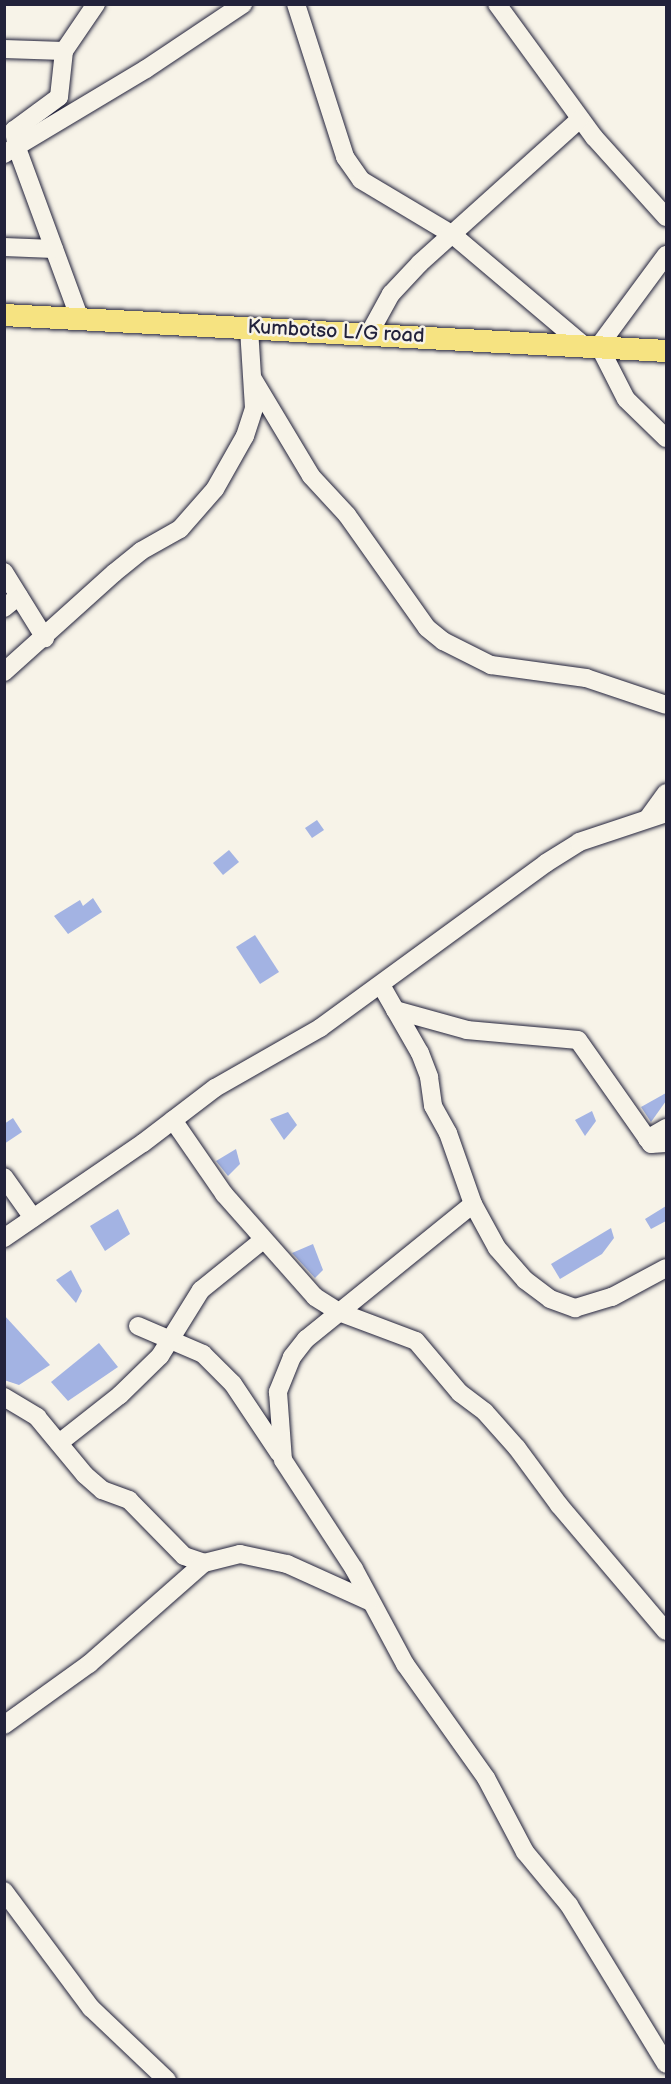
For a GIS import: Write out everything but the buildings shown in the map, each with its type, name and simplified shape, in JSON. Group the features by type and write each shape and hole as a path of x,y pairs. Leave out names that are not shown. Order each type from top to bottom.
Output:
{"main road":[{"name":"Kumbotso L/G road","path":"4,315 591,345 666,351"}],"street":[{"path":"80,319 54,249 11,151 14,130 59,97 63,51 96,4"},
{"path":"11,151 243,4"},
{"path":"296,4 345,157 361,180 453,234 591,345 626,399 666,438"},
{"path":"497,4 580,119 666,217"},
{"path":"4,49 63,51"},
{"path":"369,334 391,294 453,234 580,119"},
{"path":"4,247 54,249"},
{"path":"591,345 666,255"},
{"path":"4,672 45,639 114,573 141,551 180,529 215,489 245,436 254,408 249,328"},
{"path":"253,379 311,476 347,515 427,628 443,641 491,665 586,678 666,705"},
{"path":"4,572 45,639"},
{"path":"4,608 19,596"},
{"path":"648,818 666,793"},
{"path":"4,1238 215,1088 320,1028 579,842 666,813"},
{"path":"381,985 420,1053 429,1077 433,1106 448,1133 473,1204 497,1248 525,1280 550,1299 575,1308 612,1297 666,1268"},
{"path":"395,1010 467,1030 578,1040 647,1139 654,1146 666,1143"},
{"path":"173,1120 224,1194 315,1297 339,1312 416,1341 460,1393 485,1412 666,1630"},
{"path":"647,1139 666,1128"},
{"path":"4,1177 33,1218"},
{"path":"283,1460 278,1430 282,1376 306,1339 473,1204"},
{"path":"59,1443 120,1395 174,1340 201,1290 263,1240"},
{"path":"138,1326 203,1354 233,1384 354,1569 369,1601 405,1664 486,1778 525,1852 569,1905 666,2064"},
{"path":"4,1397 37,1417 93,1483 129,1500 184,1557 204,1563"},
{"path":"4,1725 89,1664 204,1563 240,1554 287,1564 369,1601"},
{"path":"4,1891 91,2008 167,2079"}]}
